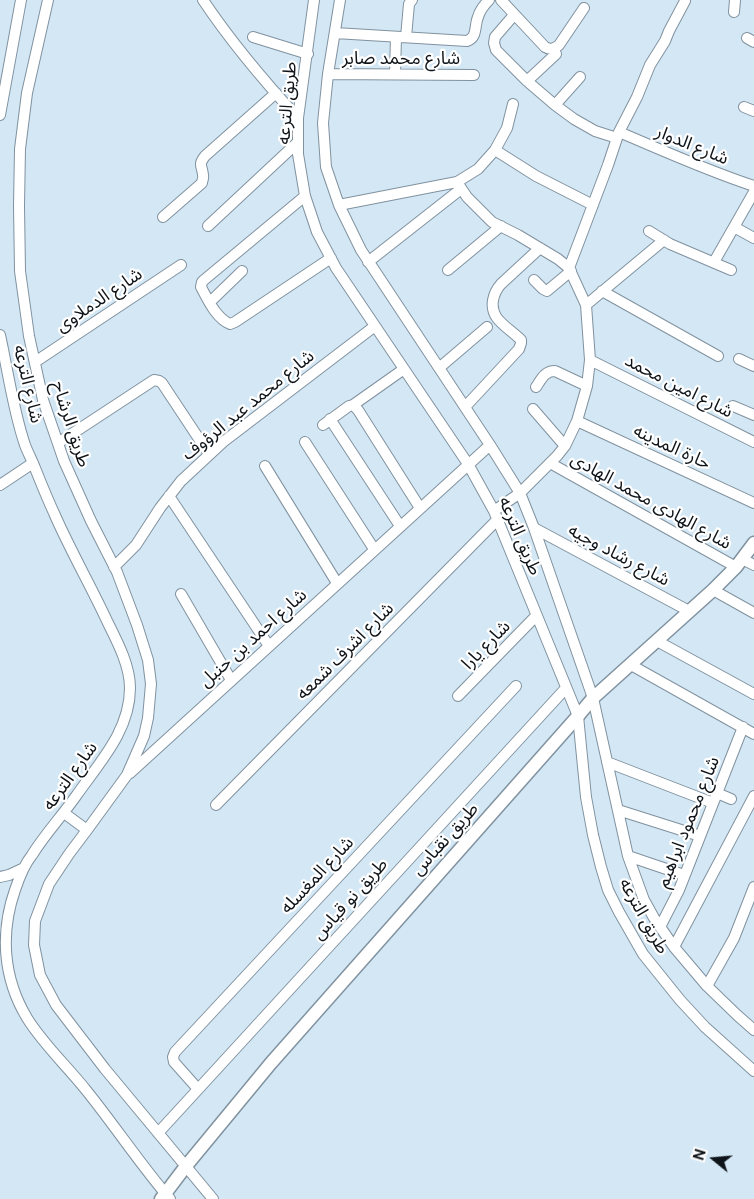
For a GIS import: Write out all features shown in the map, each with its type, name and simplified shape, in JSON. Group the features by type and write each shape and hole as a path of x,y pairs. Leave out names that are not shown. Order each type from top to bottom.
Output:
{"street":[{"path":"0,115 21,0"},
{"name":"طريق الرشاح","path":"48,0 27,93 20,149 18,206 20,271 29,336 43,400 64,461 114,567 137,625 148,660 152,684 144,736 127,775 84,828"},
{"path":"203,0 216,19 298,118"},
{"name":"طريق الترعه","path":"314,0 298,118 298,154 305,196 317,232 336,268 468,464 496,516 578,716 586,796 593,835 608,890 643,954 661,978 705,1027 754,1071"},
{"name":"طريق الترعه","path":"340,0 328,74 323,123 326,168 340,205 368,262 520,493 593,698 628,856 644,900 674,947 708,986 754,1030"},
{"path":"395,74 409,4 408,0"},
{"path":"335,33 467,41 471,40 474,36 478,15 489,0"},
{"path":"500,0 549,49 559,45 584,8"},
{"path":"734,12 735,0"},
{"path":"534,280 547,291 570,270 618,135 650,65 665,41 685,1"},
{"name":"شارع الدوار","path":"514,15 495,37 494,46 496,50 527,81 574,119 595,130 618,135 754,186"},
{"path":"253,37 308,54"},
{"path":"527,81 556,54"},
{"name":"شارع محمد صابر","path":"328,74 474,75"},
{"path":"555,105 580,76"},
{"path":"163,217 202,183 204,175 200,165 201,160 276,93"},
{"path":"368,262 478,169 495,150 507,128 513,104"},
{"path":"208,226 298,142"},
{"path":"495,150 536,176 593,205"},
{"path":"340,205 459,186"},
{"path":"459,186 467,197 492,222 540,248 570,270"},
{"path":"714,262 754,192"},
{"path":"305,196 204,280 201,287 219,316 230,324 331,258"},
{"path":"448,270 501,226"},
{"path":"734,227 754,238"},
{"path":"649,231 664,240 730,270"},
{"path":"586,305 664,240"},
{"path":"465,407 519,349 520,340 497,317 494,310 493,297 501,284 540,248"},
{"name":"شارع الدملاوى","path":"36,362 181,265"},
{"name":"شارع اشرف شمعه","path":"216,805 496,516 557,456 564,446 577,421 586,386 590,360 586,305 570,270"},
{"path":"208,299 242,271"},
{"path":"602,291 718,356"},
{"name":"شارع محمد عبد الرؤوف","path":"114,567 136,545 181,480 209,454 375,326"},
{"path":"439,368 487,327"},
{"name":"شارع الترعه","path":"0,335 25,446 55,516 123,654 130,685 127,715 112,747 68,815 30,856 20,876 11,902 6,926 7,968 18,1003 28,1020 85,1089 166,1195"},
{"path":"740,359 754,366"},
{"name":"شارع امين محمد","path":"590,360 754,442"},
{"path":"400,526 327,422 404,369"},
{"path":"536,387 546,373 550,371 554,371 586,386"},
{"path":"58,443 154,380 159,380 209,454"},
{"path":"353,405 420,508"},
{"path":"733,406 754,416"},
{"path":"533,409 564,446"},
{"name":"حارة المدينه","path":"577,421 754,504"},
{"path":"305,442 374,549"},
{"name":"شارع احمد بن حنبل","path":"127,775 490,445"},
{"path":"0,485 32,462"},
{"name":"شارع الهادى محمد الهادى","path":"550,463 739,563 754,565"},
{"path":"265,466 337,583"},
{"path":"169,496 269,646"},
{"name":"شارع رشاد وجيه","path":"534,528 689,611"},
{"name":"طريق نقباس","path":"166,1195 183,1170 278,1056 593,698 713,590 739,563 754,543"},
{"path":"713,590 754,613"},
{"path":"181,594 231,680"},
{"name":"شارع يارا","path":"458,696 536,616"},
{"path":"657,641 754,694"},
{"path":"631,665 754,734"},
{"name":"شارع المغسله","path":"198,1089 174,1062 175,1052 516,686"},
{"name":"طريق نو قياس","path":"158,1133 566,688"},
{"name":"شارع محمود ابراهيم","path":"660,927 668,913 700,836 742,727"},
{"path":"607,762 712,803"},
{"path":"717,793 731,799"},
{"path":"674,947 754,796"},
{"path":"618,810 700,836"},
{"path":"68,815 84,828 49,884 35,921 34,945 40,975 56,1005 105,1069 158,1133 183,1170 213,1199"},
{"path":"628,856 684,875"},
{"path":"0,877 10,875 24,868"},
{"path":"708,986 734,938 754,887"}]}
